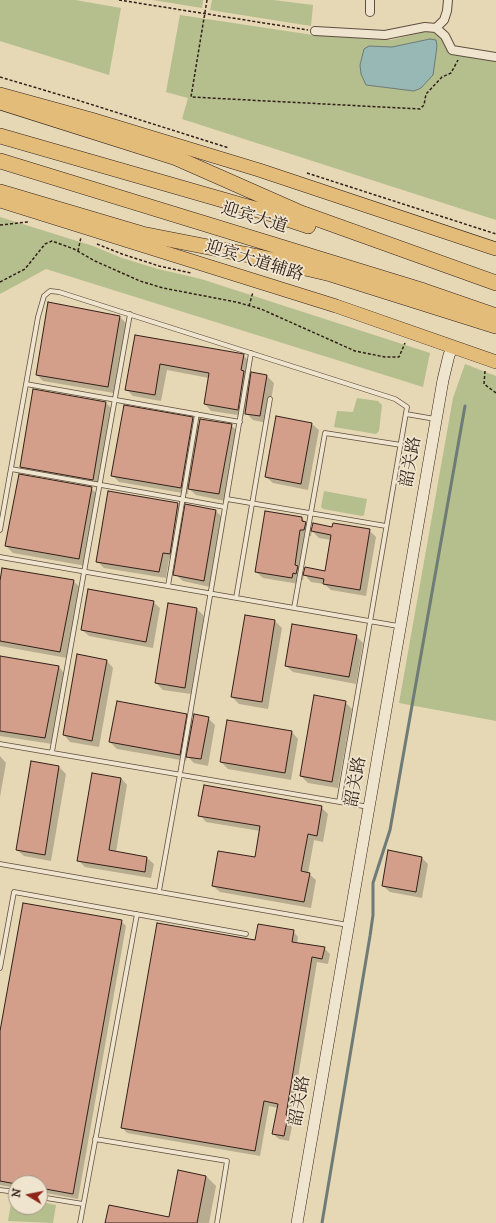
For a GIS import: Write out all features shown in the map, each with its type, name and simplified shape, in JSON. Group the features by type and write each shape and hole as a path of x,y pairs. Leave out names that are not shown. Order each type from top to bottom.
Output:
{"highway":[{"path":"0,102 174,157 301,213 496,284"},
{"name":"迎宾大道","path":"0,136 272,214 496,290"},
{"name":"迎宾大道","path":"0,161 424,291 496,316"},
{"path":"0,192 142,234 259,257 331,274 496,326"}],"main road":[{"path":"0,94 91,119 252,167 496,249"},
{"name":"迎宾大道辅路","path":"0,202 336,306 453,347 491,365"}],"street":[{"path":"370,0 370,12"},
{"path":"436,28 444,20 448,0"},
{"path":"315,31 384,35 425,27 436,28 445,36 452,50 496,57"},
{"name":"韶关路","path":"297,1223 446,368 453,347"}],"lane":[{"path":"0,530 40,305 44,296 50,291 59,292 130,314 396,399 407,407 339,802"},
{"path":"52,752 130,314"},
{"path":"158,891 180,774 251,353"},
{"path":"26,384 240,422"},
{"path":"236,598 270,400"},
{"path":"168,586 197,414"},
{"path":"406,414 437,419"},
{"path":"294,608 325,433 400,445"},
{"path":"11,469 225,507"},
{"path":"227,499 386,526"},
{"path":"0,557 401,627"},
{"path":"0,744 370,807"},
{"path":"0,864 349,925"},
{"path":"0,968 14,892 246,934"},
{"path":"80,1223 137,914"},
{"path":"95,1140 227,1161 217,1223"},
{"path":"48,1198 83,1204"}],"path":[{"path":"119,0 315,31"},
{"path":"206,0 191,97 420,109 424,105 426,94 442,78 451,73 456,67 462,52"},
{"path":"0,225 30,222 23,220"},
{"path":"74,235 81,237 78,251"},
{"path":"0,282 25,269 45,244 52,241 74,249 109,267 152,285 249,306 283,318 355,351 374,356 399,357 406,341"},
{"path":"94,243 151,264 193,274"},
{"path":"249,306 253,292 260,294"},
{"path":"491,365 484,377 484,384 496,393"}],"green space":[{"path":"0,0 75,0 121,8 109,75 0,41"},
{"path":"153,0 203,0 202,8"},
{"path":"212,0 273,0 313,5 311,26 210,10"},
{"path":"180,15 313,35 391,40 427,31 434,32 444,40 450,53 496,60 496,220 182,119 188,98 166,92"},
{"path":"0,217 93,246 122,258 158,269 201,279 430,353 423,387 46,269 0,294"},
{"path":"465,364 496,376 496,721 399,703 453,398"},
{"path":"357,398 378,401 382,405 379,431 376,434 334,427 337,411 353,412"},
{"path":"324,491 367,499 364,515 362,516 323,509 321,507"},
{"path":"48,1204 56,1205 53,1223 8,1221 9,1215 48,1215"}],"water":[{"path":"430,39 436,40 437,46 433,75 421,88 414,91 366,85 361,74 360,65 364,49 369,46 392,47"}],"building":[{"path":"48,302 120,316 108,387 36,375"},
{"path":"135,335 244,354 241,370 244,371 238,410 204,404 209,373 160,364 155,395 125,390"},
{"path":"251,372 267,375 260,416 245,414"},
{"path":"33,389 106,402 93,480 20,467"},
{"path":"124,405 193,417 181,488 111,476"},
{"path":"276,416 312,423 301,484 265,477"},
{"path":"200,419 232,424 219,494 188,489"},
{"path":"19,474 92,487 79,559 5,546"},
{"path":"108,491 178,503 170,554 163,553 159,572 96,562"},
{"path":"185,504 216,510 204,581 173,575"},
{"path":"265,511 302,517 302,521 306,522 304,530 300,530 295,565 298,566 296,574 293,573 292,578 255,572"},
{"path":"313,523 332,527 333,523 370,529 360,590 323,584 324,579 303,575 305,567 325,571 331,535 311,531"},
{"path":"2,568 74,580 60,652 0,641 0,581"},
{"path":"88,589 154,601 146,642 81,630"},
{"path":"168,603 197,608 185,688 155,683"},
{"path":"245,615 275,620 262,702 231,697"},
{"path":"292,624 357,635 349,677 285,666"},
{"path":"77,654 107,660 92,741 63,735"},
{"path":"0,656 59,666 45,738 0,731"},
{"path":"314,695 346,701 332,782 300,776"},
{"path":"117,701 187,714 180,755 109,742"},
{"path":"194,714 209,717 201,759 186,757"},
{"path":"227,720 292,731 285,773 220,762"},
{"path":"31,761 59,766 45,855 16,850"},
{"path":"92,773 121,778 109,850 147,857 145,872 77,861"},
{"path":"204,785 322,806 317,836 308,834 301,871 310,873 304,902 212,886 218,851 255,857 260,826 198,816"},
{"path":"388,850 422,857 416,892 382,886"},
{"path":"23,903 122,920 73,1194 48,1189 48,1175 8,1175 8,1182 0,1181 0,1031"},
{"path":"157,923 255,940 258,924 294,930 292,942 325,947 322,959 312,957 286,1115 288,1116 284,1136 272,1134 278,1104 264,1101 255,1151 121,1128"},
{"path":"178,1170 206,1176 197,1223 105,1223 109,1205 169,1217"}],"waterway":[{"path":"322,1223 370,936 373,915 373,883 390,830 465,406"}]}
